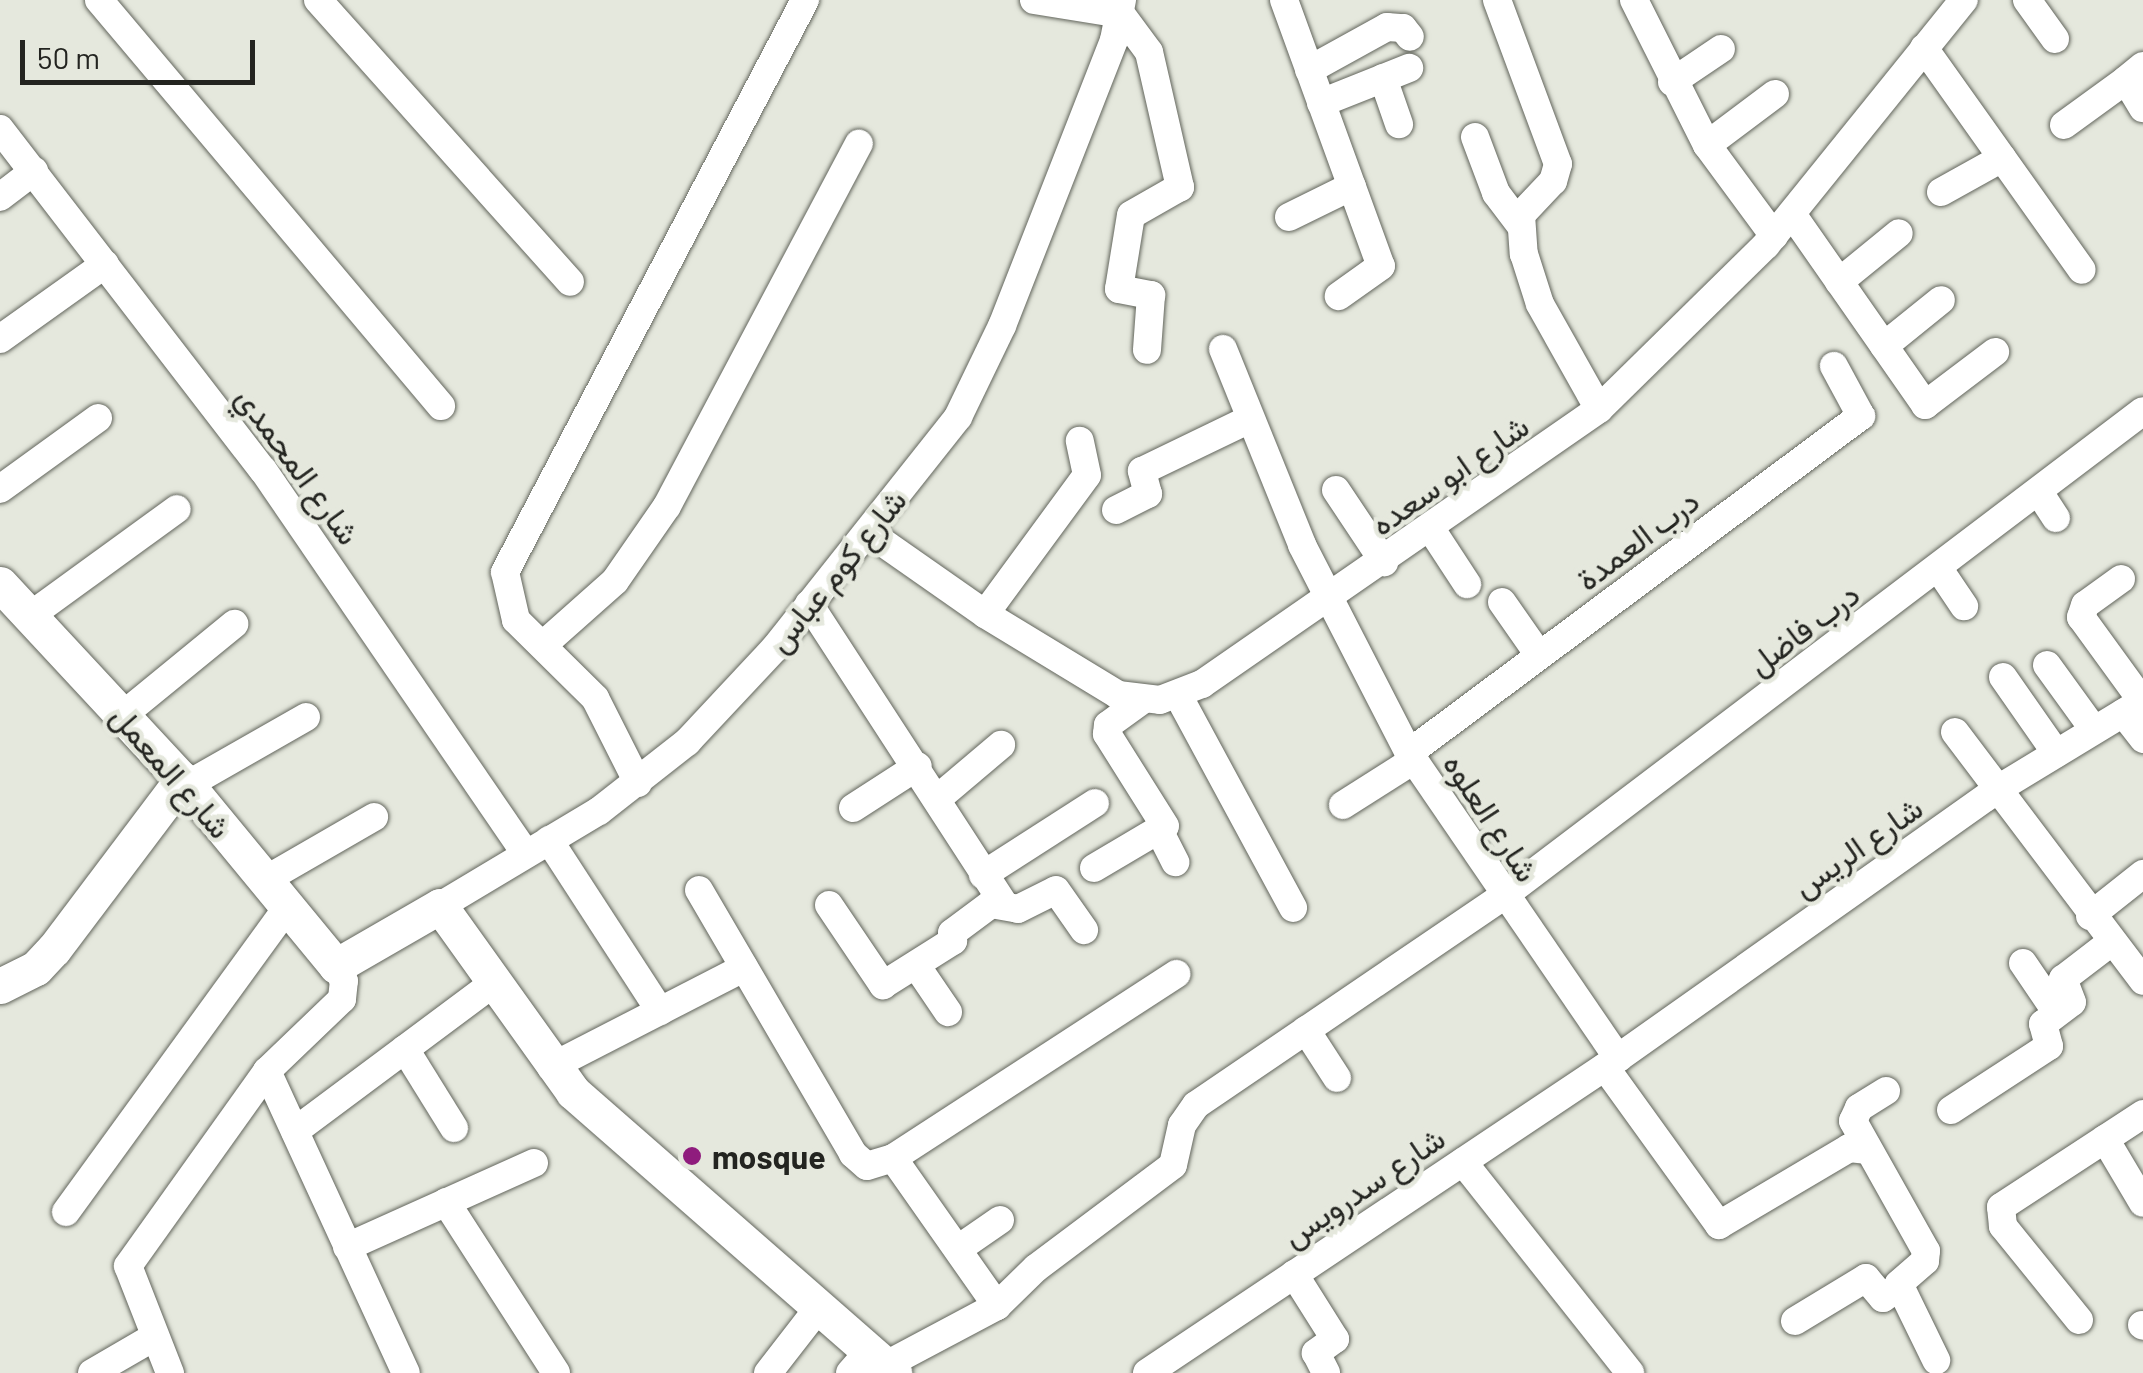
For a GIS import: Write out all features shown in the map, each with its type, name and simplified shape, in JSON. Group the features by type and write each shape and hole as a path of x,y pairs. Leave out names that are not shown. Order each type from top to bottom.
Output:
{"street":[{"path":"100,0 441,406"},
{"path":"318,0 570,282"},
{"path":"638,783 596,698 516,620 505,572 805,0"},
{"path":"1034,0 1122,7 1148,52 1180,185 1131,215 1119,289 1152,296 1147,350"},
{"path":"1284,0 1381,266 1339,296"},
{"path":"1496,0 1558,164 1553,181 1525,206 1520,225"},
{"path":"1634,0 1706,145 1839,282 1928,406 1995,352"},
{"name":"شارع ابو سعده","path":"1141,701 1178,695 1234,666 1599,409 1783,225 1964,0"},
{"path":"2027,0 2054,39"},
{"name":"شارع كوم عباس","path":"336,966 638,783 733,697 810,604 975,388 1122,7"},
{"path":"1309,70 1387,27 1403,28 1410,37"},
{"path":"1924,48 2082,270"},
{"path":"1672,82 1722,49"},
{"path":"1322,103 1396,73 1399,124"},
{"path":"2064,125 2134,73 2143,108"},
{"path":"1706,145 1775,94"},
{"name":"شارع المحمدي","path":"0,129 263,470 660,1011"},
{"path":"1475,136 1496,192 1520,225 1540,304 1599,409"},
{"path":"543,645 614,581 667,506 859,144"},
{"path":"1940,192 2002,158"},
{"path":"0,196 34,170"},
{"path":"1289,216 1352,186"},
{"path":"1839,282 1899,233"},
{"path":"0,339 105,264"},
{"path":"1884,346 1941,300"},
{"name":"شارع العلوه","path":"1224,349 1328,601 1411,756 1719,1225 1850,1148 1868,1150"},
{"name":"درب العمدة","path":"1343,805 1861,416 1834,366"},
{"name":"درب فاضل","path":"997,1306 1036,1268 1174,1165 1189,1111 1502,897 2143,411"},
{"path":"0,489 98,418"},
{"path":"1116,510 1148,494 1142,471 1250,419"},
{"path":"984,614 1088,475 1080,441"},
{"path":"1336,490 1384,562"},
{"path":"2039,492 2056,518"},
{"path":"30,615 177,509"},
{"path":"1431,529 1467,584"},
{"path":"868,532 984,614 1097,684 1141,701"},
{"path":"1939,569 1964,606"},
{"path":"2122,579 2086,605 2081,617 2136,705 2143,739"},
{"name":"شارع المعمل","path":"0,584 185,782 336,966"},
{"path":"1502,602 1539,655"},
{"path":"810,604 1004,904"},
{"path":"122,715 234,624"},
{"path":"2047,665 2094,730"},
{"path":"2003,677 2056,753"},
{"path":"1178,695 1292,908"},
{"path":"1141,701 1108,725 1106,734 1163,817 1160,832 1175,862"},
{"name":"شارع الريس","path":"1611,1062 1998,788 2136,705"},
{"path":"0,986 36,968 54,949 185,782 306,716"},
{"path":"1955,732 2110,943 2143,981"},
{"path":"938,799 1002,745"},
{"path":"853,808 918,766"},
{"path":"983,875 1095,803"},
{"path":"265,880 374,817"},
{"path":"1094,868 1160,832"},
{"path":"2090,916 2143,874"},
{"path":"699,890 856,1160 874,1167 1176,974"},
{"path":"828,904 879,984 953,941 952,933 986,907 1024,907 1056,890 1084,930"},
{"path":"440,906 552,1066 597,1115 820,1306 875,1365 997,1306 892,1158"},
{"path":"66,1212 287,908"},
{"path":"1951,1110 2050,1046 2043,1024 2072,1002 2064,979 2110,943"},
{"path":"2023,962 2057,1013"},
{"path":"916,965 948,1012"},
{"path":"170,1373 128,1266 267,1071 342,999 344,982 336,966"},
{"path":"552,1066 744,968"},
{"path":"295,1131 492,984"},
{"path":"1306,1030 1338,1078"},
{"path":"405,1049 454,1128"},
{"name":"شارع سدرويس","path":"1147,1373 1611,1062"},
{"path":"267,1071 406,1373"},
{"path":"1795,1321 1866,1278 1883,1298 1925,1261 1926,1252 1868,1150 1854,1116 1886,1090"},
{"path":"2079,1320 2000,1213 2006,1201 2143,1114"},
{"path":"2104,1139 2143,1203"},
{"path":"1462,1162 1630,1373"},
{"path":"347,1247 534,1163"},
{"path":"446,1202 556,1373"},
{"path":"958,1250 1000,1220"},
{"path":"1294,1274 1335,1339 1316,1353 1326,1373"},
{"path":"1900,1286 1936,1360"},
{"path":"768,1373 820,1306"},
{"path":"92,1373 154,1337"}],"place":[{"name":"mosque","path":"692,1156"}]}
